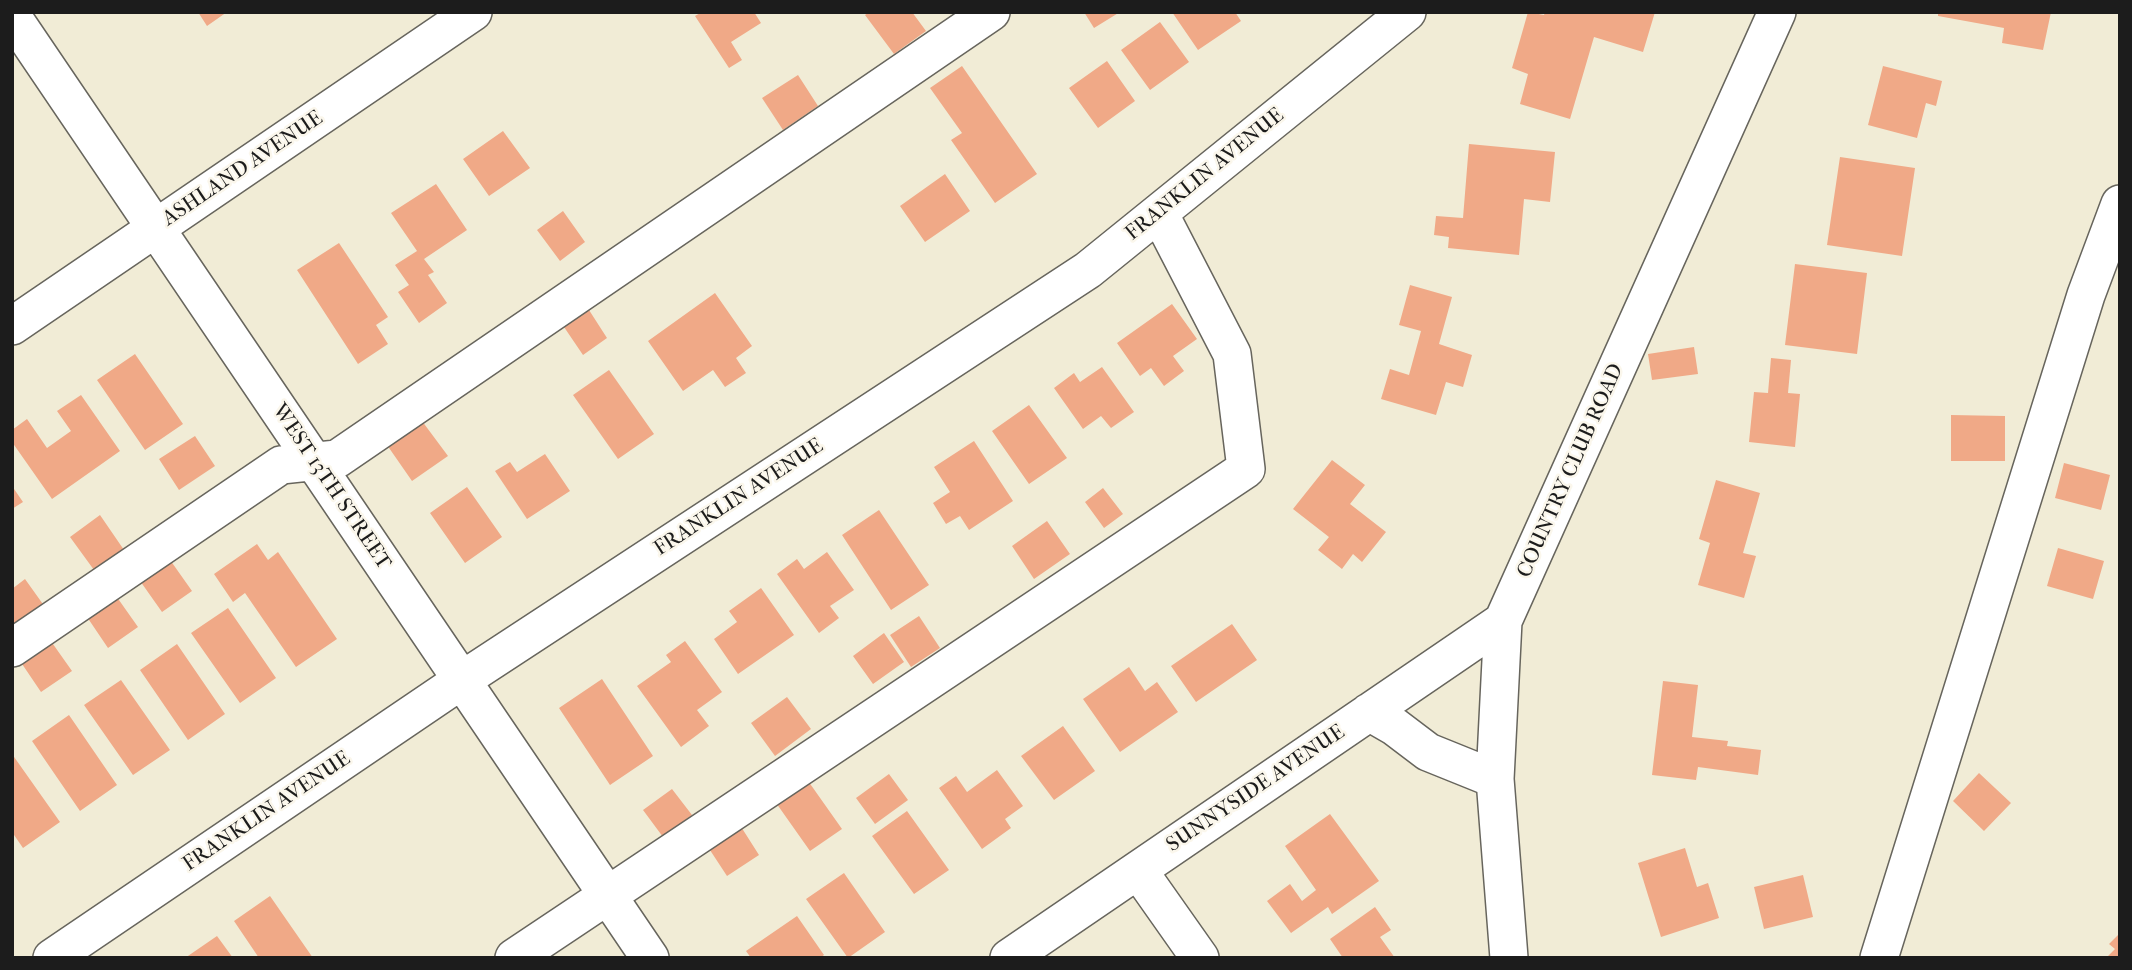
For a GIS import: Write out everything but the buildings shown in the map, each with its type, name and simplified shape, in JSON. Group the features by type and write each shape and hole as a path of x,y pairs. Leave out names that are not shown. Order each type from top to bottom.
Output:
{"street":[{"name":"ASHLAND AVENUE","path":"12,327 473,12"},
{"path":"12,648 281,465 337,459 992,12"},
{"name":"FRANKLIN AVENUE","path":"52,958 462,680 1088,270 1407,12"},
{"name":"COUNTRY CLUB ROAD","path":"1509,958 1495,779 1503,621 1777,12"},
{"name":"WEST 13TH STREET","path":"12,16 650,958"},
{"path":"1879,958 2086,295 2120,204"},
{"path":"514,958 1246,469 1232,354 1159,213"},
{"name":"SUNNYSIDE AVENUE","path":"1009,958 1503,621"},
{"path":"1369,712 1395,727 1428,752 1495,779"},
{"path":"1138,870 1200,958"}]}
